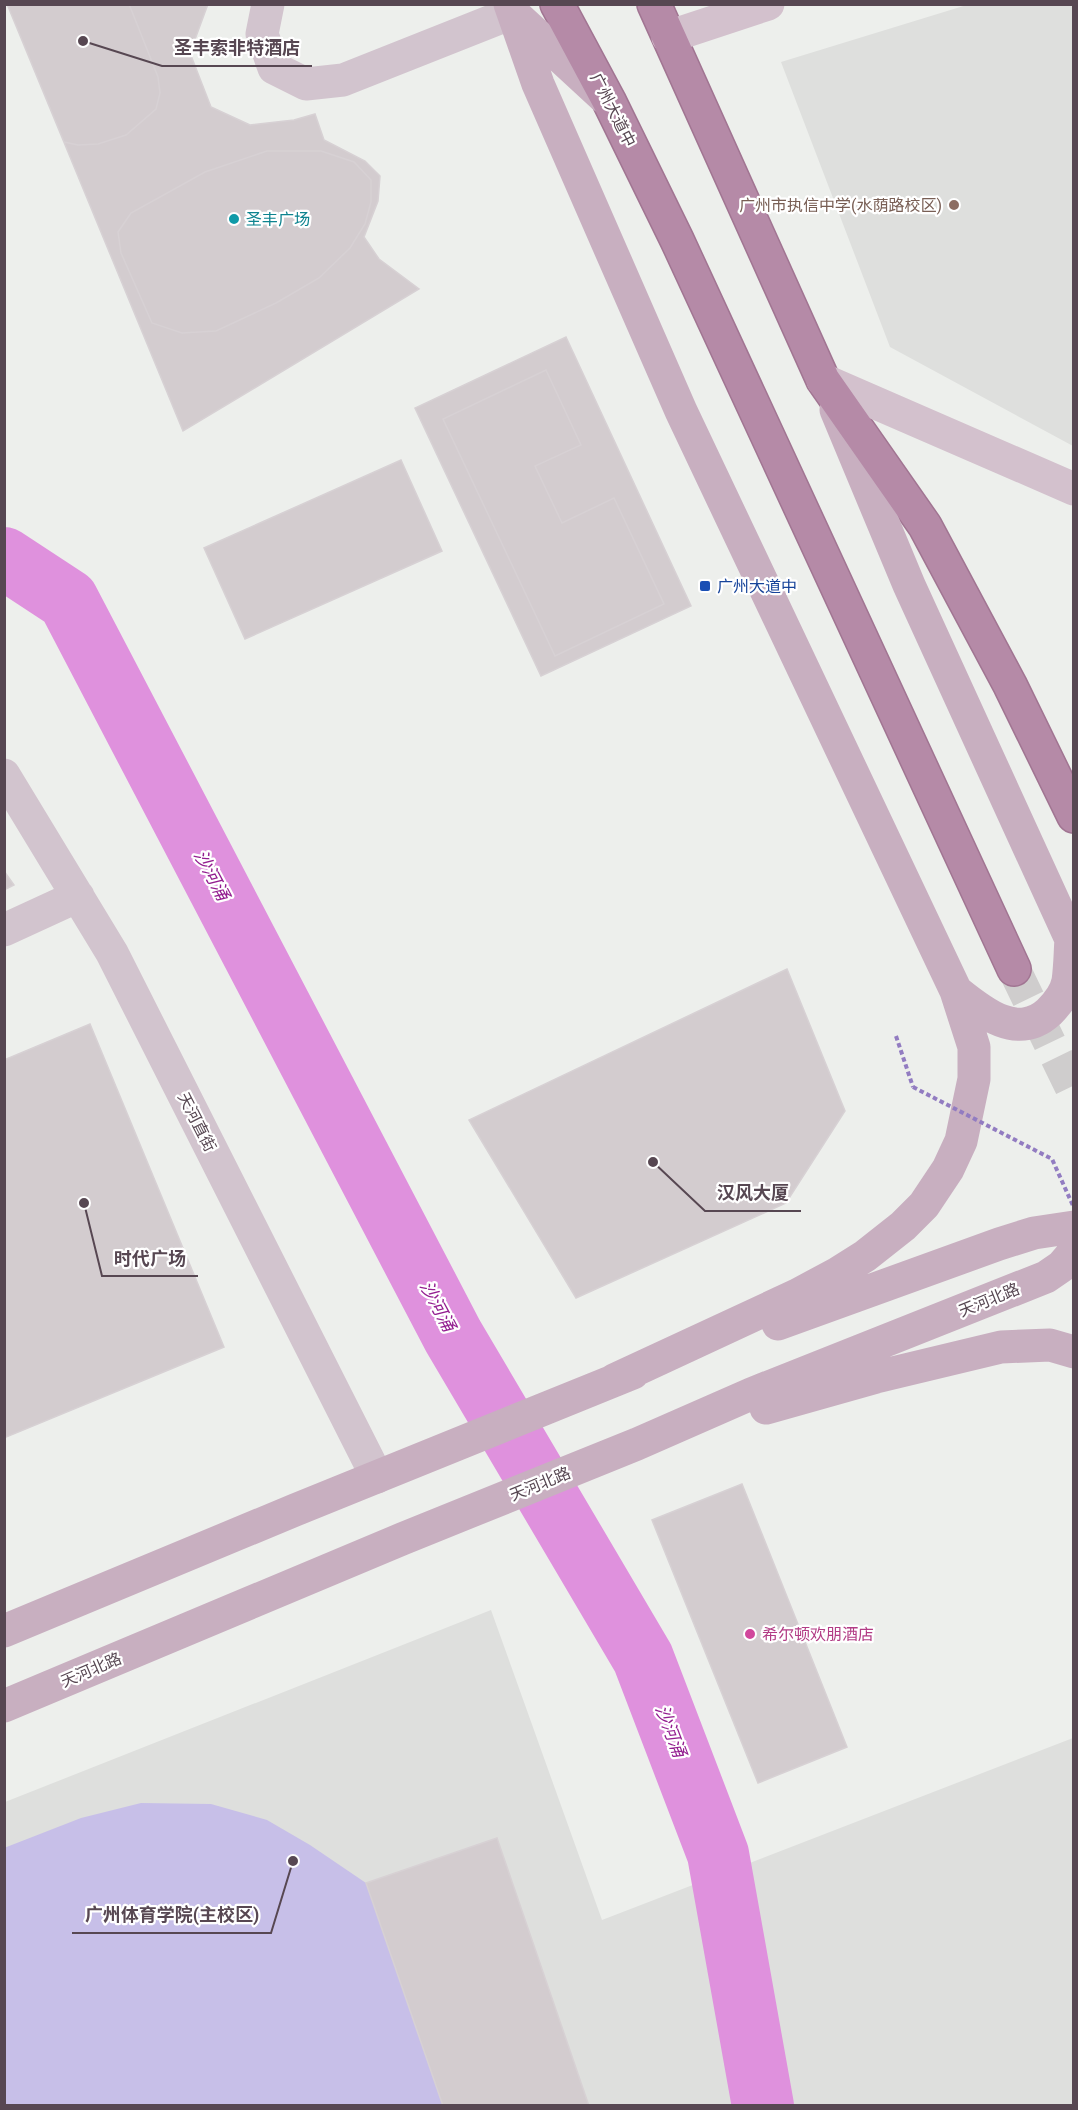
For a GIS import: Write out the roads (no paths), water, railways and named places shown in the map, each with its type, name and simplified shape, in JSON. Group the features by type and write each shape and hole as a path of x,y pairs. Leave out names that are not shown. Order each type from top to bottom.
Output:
{"highway":[{"name":"广州大道中","path":"557,4 609,101 677,240 1014,969"},
{"path":"654,4 823,380 925,526 1010,685 1074,816"}],"main road":[{"path":"511,7 609,101"},
{"path":"4,1631 614,1380 797,1295 838,1273 880,1244 924,1205 948,1170 961,1141 974,1079 974,1047 956,991 681,411 542,94 511,7"},
{"path":"823,380 909,585 1072,943 1068,983 1057,1004 1044,1016 1024,1024 1003,1023 983,1013 956,991"},
{"path":"614,1380 803,1316 999,1244 1034,1233 1073,1234"},
{"name":"天河北路","path":"4,1706 402,1539 637,1444 751,1394 1046,1277 1062,1266 1073,1234"},
{"path":"637,1444 876,1377 1001,1347 1050,1345 1074,1352"}],"street":[{"path":"268,4 262,34 274,68 306,84 343,80 511,7"},
{"path":"668,37 768,4"},
{"path":"823,380 1074,489"},
{"name":"天河直街","path":"4,775 112,953 377,1477"},
{"path":"4,930 78,896"}],"waterway":[{"name":"沙河涌","path":"4,558 68,600 453,1336 643,1658 718,1854 763,2106"}],"tunnel":[{"path":"1014,969 1074,1093"}],"place":[{"name":"圣丰索非特酒店","path":"83,41"},
{"name":"广州市执信中学(水荫路校区)","path":"954,205"},
{"name":"圣丰广场","path":"234,219"},
{"name":"广州大道中","path":"705,586"},
{"name":"汉风大厦","path":"653,1162"},
{"name":"时代广场","path":"84,1203"},
{"name":"希尔顿欢朋酒店","path":"750,1634"},
{"name":"广州体育学院(主校区)","path":"293,1861"}]}
